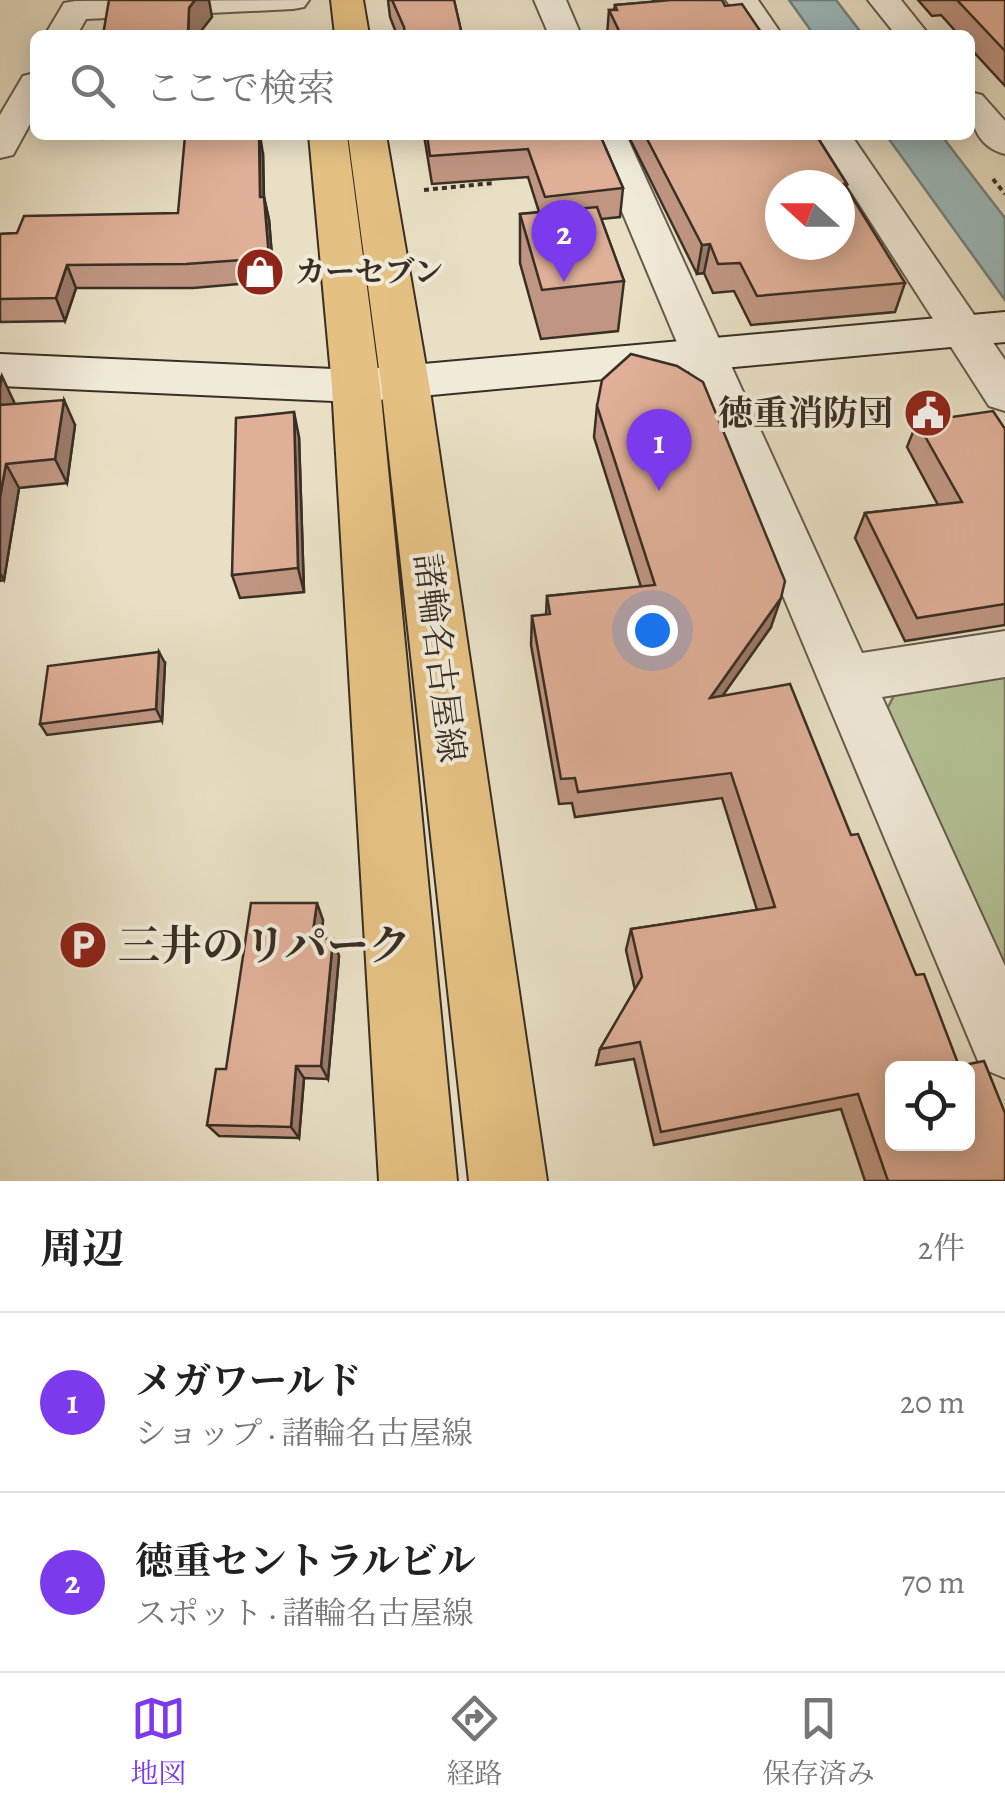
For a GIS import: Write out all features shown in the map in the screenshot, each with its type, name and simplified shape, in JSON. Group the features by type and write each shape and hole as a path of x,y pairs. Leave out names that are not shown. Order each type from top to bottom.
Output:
{"main road":[{"path":"347,0 351,30"},
{"name":"諸輪名古屋線","path":"329,140 381,385 508,1181"},
{"name":"諸輪名古屋線","path":"368,140 418,1181"}],"street":[{"path":"550,0 563,30"},
{"path":"742,0 763,30"},
{"path":"884,0 909,30"},
{"path":"65,30 76,10 307,6"},
{"path":"0,147 30,92"},
{"path":"975,108 1005,143"},
{"path":"610,140 1005,1044"},
{"path":"836,140 985,329 1005,395"},
{"path":"0,370 381,385 985,329"},
{"path":"848,680 1005,654"}],"path":[{"path":"416,190 492,183 489,167"}],"green space":[{"path":"1005,672 1005,969 887,709 897,690"}],"water":[{"path":"789,0 836,0 859,30 810,30"},
{"path":"890,140 945,140 1005,218 1005,300"}],"building":[{"path":"109,0 195,0 189,8 188,30 104,30"},
{"path":"392,0 454,0 461,30 404,30"},
{"path":"722,0 725,6 742,4 760,30 619,30 609,10 617,10 615,5"},
{"path":"957,0 1005,0 1005,51"},
{"path":"185,140 259,140 260,197 264,197 269,258 186,264 67,265 56,298 0,299 0,234 17,233 24,216 178,213"},
{"path":"428,140 602,140 623,188 545,197 528,149 430,156"},
{"path":"648,140 819,140 838,170 765,170 765,260 855,260 855,202 905,283 757,296 740,263 718,264 710,244 702,245"},
{"path":"597,207 624,281 542,290 520,214"},
{"path":"631,354 677,366 703,382 785,581 781,598 710,698 790,684 851,835 858,834 916,975 924,974 957,1061 885,1061 885,1151 975,1151 975,1063 984,1061 1005,1113 1005,1181 888,1181 858,1094 661,1132 640,1042 600,1049 642,977 631,929 775,907 731,773 578,792 575,778 561,779 532,616 550,614 547,596 655,585 597,406 602,380"},
{"path":"64,400 55,459 6,464 0,497 0,405"},
{"path":"993,411 1005,429 1005,604 917,618 865,513 962,502 917,422"},
{"path":"294,412 298,568 232,575 236,418"},
{"path":"159,652 156,709 40,724 48,666"},
{"path":"251,903 317,903 312,938 333,939 321,1066 296,1066 291,1127 207,1125 216,1069 226,1069"}],"place":[{"name":"カーセブン","path":"260,272"},
{"name":"徳重セントラルビル","path":"564,282"},
{"name":"徳重消防団","path":"928,413"},
{"name":"メガワールド","path":"659,491"},
{"name":"三井のリパーク","path":"83,945"}]}
